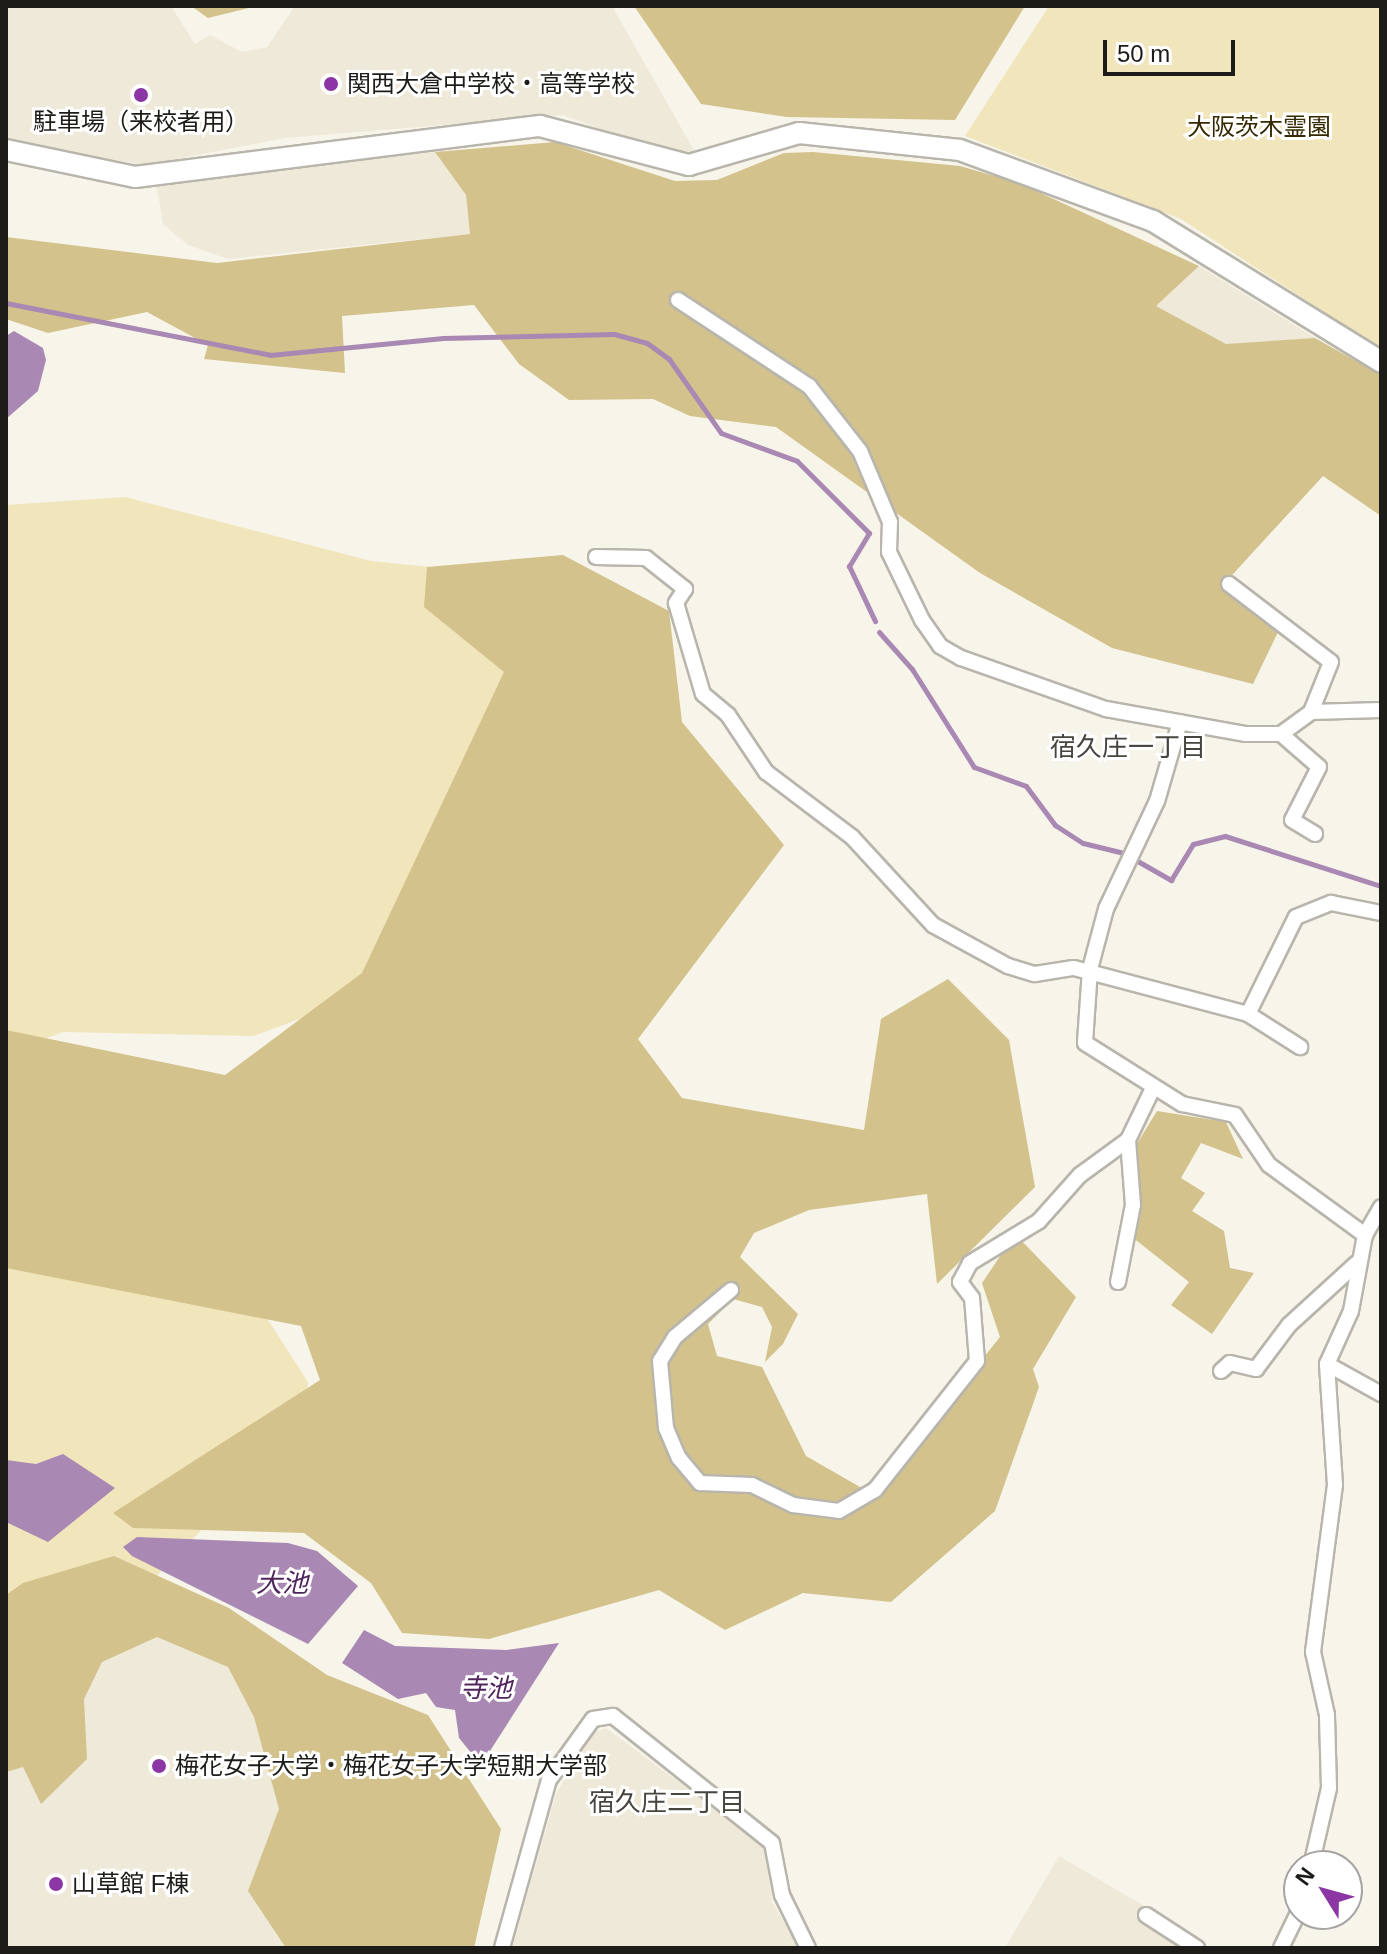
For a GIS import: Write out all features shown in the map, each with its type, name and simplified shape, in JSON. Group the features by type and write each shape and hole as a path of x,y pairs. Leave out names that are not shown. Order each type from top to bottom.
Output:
{"street":[{"path":"6,150 135,177 540,126 689,165 799,133 960,150 1153,221 1381,362"},
{"path":"678,300 809,386 860,451 890,522 889,552 940,646 1106,709 1180,722 1281,734 1319,767 1292,820 1315,834"},
{"path":"596,557 646,558 685,589 676,603 703,694 728,715 766,772 852,837 933,925 1008,966 1035,974 1074,968 1090,977 1248,1014 1300,1047"},
{"path":"1229,584 1331,662 1311,712 1281,734"},
{"path":"1311,712 1381,710"},
{"path":"1180,722 1150,820 1112,889 1090,977 1085,1043 1182,1104 1235,1115 1269,1165 1365,1235"},
{"path":"1248,1014 1296,917 1331,903 1381,913"},
{"path":"731,1290 675,1337 660,1361 666,1428 679,1458 700,1483 752,1485 793,1505 839,1511 875,1490 977,1361 972,1298 960,1282 977,1254 1039,1221 1080,1175 1128,1140 1153,1088"},
{"path":"1118,1282 1133,1205 1128,1140"},
{"path":"1315,1850 1329,1788 1327,1715 1313,1652 1335,1485 1327,1364 1351,1311 1365,1235 1381,1207"},
{"path":"1221,1371 1230,1363 1256,1369 1289,1325 1359,1260"},
{"path":"1327,1364 1381,1394"},
{"path":"502,1948 549,1780 593,1719 613,1716 772,1843 782,1895 808,1948"},
{"path":"1146,1915 1197,1948"},
{"path":"1281,1948 1290,1930"}],"shaded area":[{"name":"関西大倉中学校・高等学校","path":"6,6 171,6 195,44 210,35 242,52 267,47 295,6 612,6 696,154 641,144 563,115 285,138 145,165 34,147 6,138"},
{"path":"191,6 257,6 208,18"},
{"path":"634,6 1025,6 955,120 787,117 701,104"},
{"path":"555,142 675,181 717,180 784,153 813,152 960,166 1019,183 1199,266 1156,306 1226,344 1315,338 1381,375 1381,516 1323,476 1223,585 1279,630 1253,684 1112,648 980,573 776,427 690,416 653,399 569,400 519,364 474,305 342,316 345,373 204,359 208,345 147,312 48,333 6,319 6,237 217,263 470,234 466,195 435,152"},
{"path":"435,152 466,195 470,234 228,259 188,245 163,224 157,187 190,178"},
{"path":"1199,266 1315,338 1226,345 1156,306"},
{"path":"563,555 669,611 682,722 784,845 638,1039 682,1098 864,1130 881,1019 948,979 1009,1040 1035,1187 937,1284 927,1194 809,1210 754,1233 740,1257 798,1314 783,1344 765,1362 772,1327 762,1307 733,1299 708,1324 717,1356 762,1367 806,1456 874,1495 1000,1337 982,1283 1015,1234 1076,1297 1033,1369 1039,1387 995,1511 891,1602 803,1593 725,1630 659,1590 489,1639 402,1633 371,1583 304,1533 133,1528 113,1513 320,1380 301,1326 6,1268 6,1030 225,1075 362,973 504,672 424,607 427,567"},
{"path":"1157,1111 1226,1122 1243,1159 1201,1143 1181,1178 1205,1193 1192,1211 1224,1231 1230,1268 1254,1273 1212,1334 1171,1305 1189,1282 1132,1237 1133,1150"},
{"path":"114,1556 229,1608 327,1675 428,1715 501,1829 474,1948 286,1948 248,1891 279,1809 254,1717 228,1667 157,1637 102,1662 84,1699 87,1759 41,1804 23,1767 6,1772 6,1595 23,1583"},
{"name":"梅花女子大学・梅花女子大学短期大学部","path":"134,1624 237,1662 338,1802 307,1948 6,1948 6,1729"},
{"path":"606,1728 761,1843 772,1866 772,1902 799,1948 512,1948 556,1794 591,1734"},
{"path":"1059,1856 1146,1907 1184,1948 1005,1948"}],"green space":[{"name":"大阪茨木霊園","path":"1049,6 1381,6 1381,349 1181,219 965,136"},
{"path":"125,497 371,561 601,584 357,998 253,1036 63,1032 6,1053 6,505"},
{"path":"6,1252 257,1303 308,1382 304,1424 124,1610 6,1644"}],"water":[{"path":"14,331 43,348 46,360 38,391 6,419 6,336"},
{"path":"63,1454 115,1488 48,1542 6,1522 6,1460 36,1464"},
{"name":"大池","path":"137,1537 288,1543 317,1551 358,1586 308,1644 132,1556 123,1547"},
{"name":"寺池","path":"364,1630 395,1646 507,1650 559,1643 481,1765 459,1738 455,1710 436,1707 426,1693 398,1699 342,1663"}],"waterway":[{"path":"6,303 270,355 443,338 614,334 647,343 669,359 721,433 797,461 869,533 849,566 875,621"},
{"path":"879,632 912,669 974,767 1026,786 1055,825 1083,843 1124,853"},
{"path":"1134,859 1171,880 1193,844 1225,836 1381,886"}],"place":[{"name":"関西大倉中学校・高等学校","path":"331,84"},
{"name":"駐車場（来校者用）","path":"141,95"},
{"name":"梅花女子大学・梅花女子大学短期大学部","path":"159,1766"},
{"name":"山草館 F棟","path":"56,1884"}],"district":[{"name":"宿久庄一丁目","path":"1128,748"},
{"name":"宿久庄二丁目","path":"667,1803"}]}
